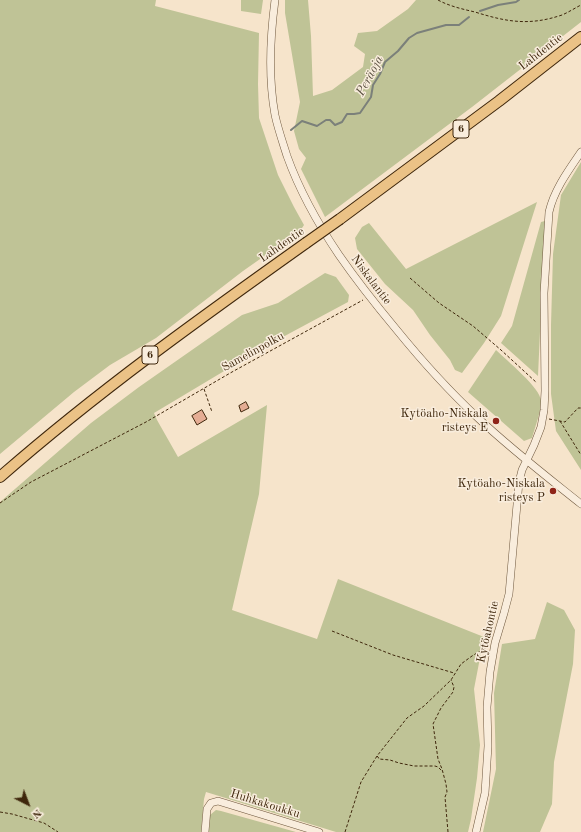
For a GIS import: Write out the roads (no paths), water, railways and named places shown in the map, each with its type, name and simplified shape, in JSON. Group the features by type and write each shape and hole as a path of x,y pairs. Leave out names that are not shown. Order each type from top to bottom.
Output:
{"highway":[{"name":"Lahdentie","path":"0,477 79,411 149,356 340,219 493,106 581,37"}],"street":[{"name":"Niskalantie","path":"275,0 270,67 275,116 282,142 300,188 315,217 342,260 368,296 446,386 477,417 527,461 581,504"},
{"name":"Kytöahontie","path":"476,832 485,793 488,746 488,694 495,643 509,594 519,482 522,470 537,439 543,418 545,391 544,293 550,212 557,190 581,152"},
{"name":"Huhkakoukku","path":"205,832 207,809 211,803 218,801 319,832"}],"waterway":[{"name":"Peräoja","path":"480,11 519,0"},
{"name":"Peräoja","path":"291,130 302,121 317,126 326,120 330,120 335,125 342,122 347,114 360,113 371,97 373,85 385,62 398,51 409,38 417,33 446,25 459,25 469,17"}],"place":[{"name":"Kytöaho-Niskala risteys E","path":"496,421"},
{"name":"Kytöaho-Niskala risteys P","path":"553,491"}]}
